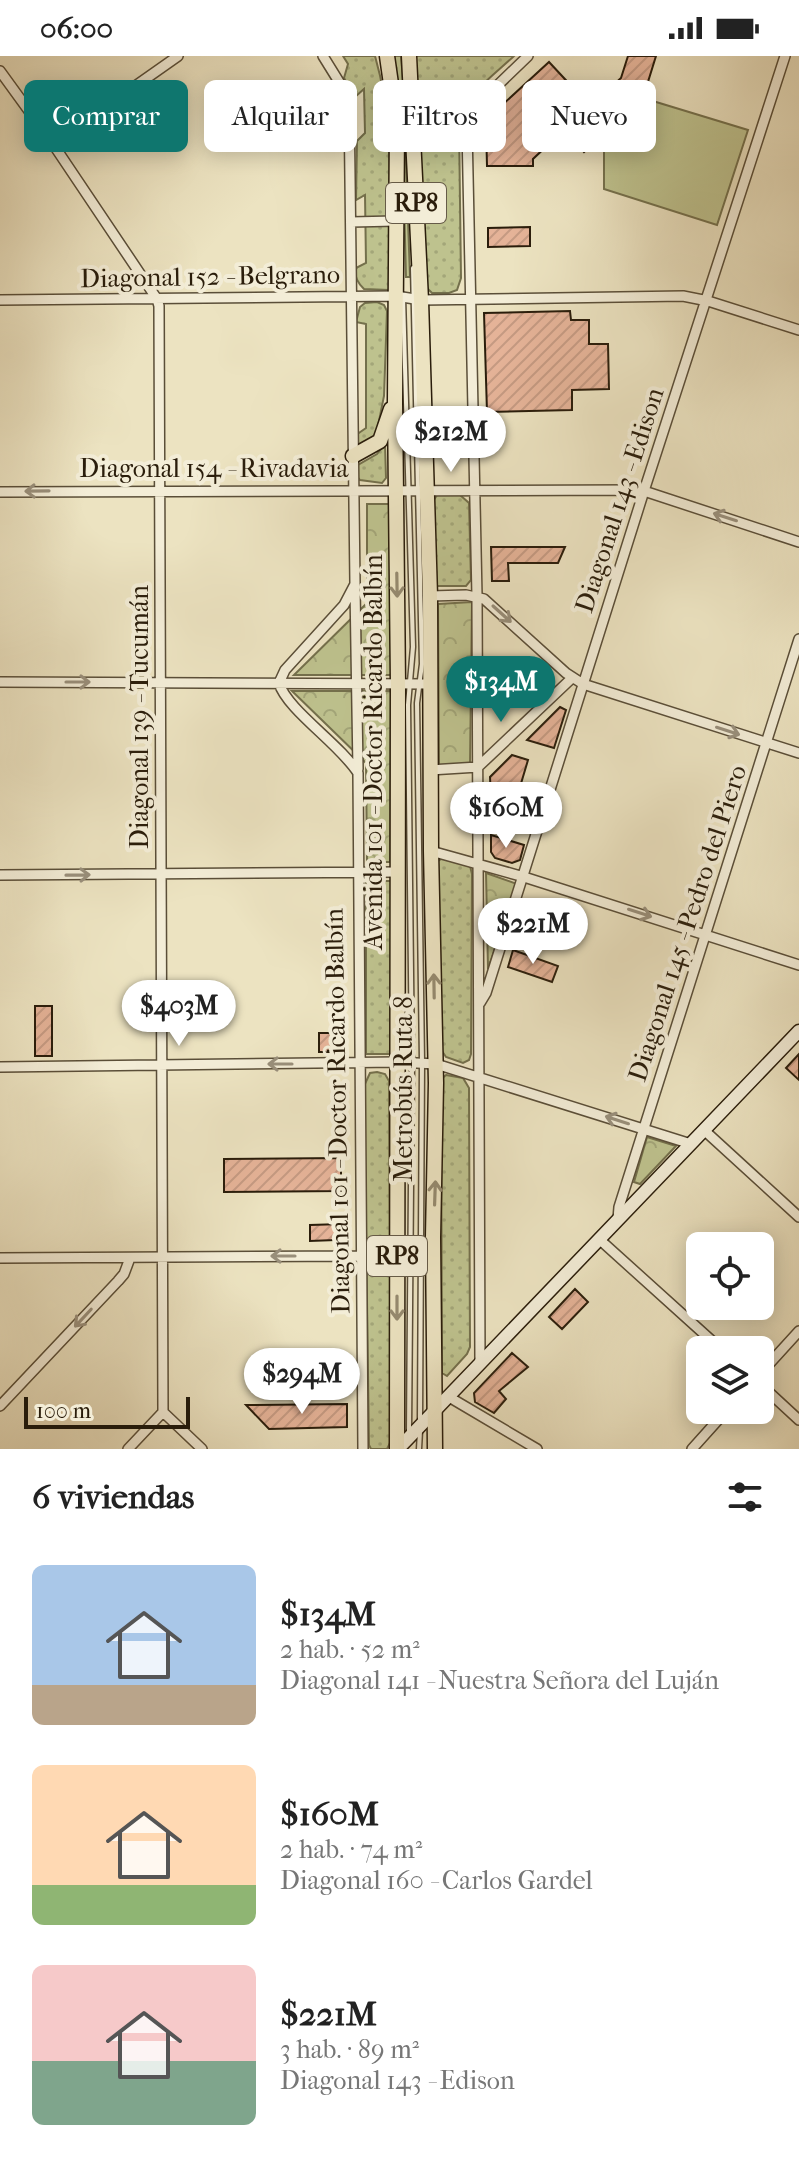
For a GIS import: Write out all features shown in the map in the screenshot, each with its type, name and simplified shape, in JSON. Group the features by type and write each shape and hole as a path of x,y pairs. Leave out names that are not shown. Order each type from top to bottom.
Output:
{"main road":[{"name":"Avenida 101 - Doctor Ricardo Balbín","path":"387,56 392,80"},
{"name":"Avenida 101 - Doctor Ricardo Balbín","path":"409,56 409,80"},
{"name":"Avenida 101 - Doctor Ricardo Balbín","path":"396,152 395,221 408,298 395,402 430,596 414,684 398,872 417,1063 435,1411"},
{"name":"Avenida 101 - Doctor Ricardo Balbín","path":"398,1449 431,851 430,770 414,684 408,298 410,152"},
{"path":"353,456 380,441 395,402"},
{"path":"398,1449 409,1443 420,1426 480,1363 797,1038"},
{"name":"RP8","path":"435,1411 435,1449"}],"street":[{"path":"144,80 178,56"},
{"name":"Diagonal 101 - Doctor Ricardo Balbín","path":"323,56 349,98 363,1449"},
{"path":"503,80 528,56"},
{"name":"Diagonal 143 - Edison","path":"480,1003 524,877 644,491 785,56"},
{"path":"0,71 24,104"},
{"path":"58,152 157,299"},
{"path":"468,152 476,489 480,863 480,1363"},
{"path":"351,222 395,221"},
{"name":"Diagonal 152 - Belgrano","path":"0,300 683,296 799,330"},
{"name":"Diagonal 139 - Tucumán","path":"157,299 162,683 163,1412"},
{"name":"Diagonal 154 - Rivadavia","path":"0,492 644,491 799,542"},
{"path":"279,683 285,670 344,605 355,584"},
{"path":"430,596 477,596 490,604 572,678 583,684 799,753"},
{"name":"Diagonal 145 - Pedro del Piero","path":"618,1219 619,1207 799,639"},
{"path":"430,770 478,767 572,678"},
{"path":"0,682 414,684"},
{"path":"279,683 287,698 348,758 358,773"},
{"path":"431,851 480,863 799,965"},
{"path":"0,875 162,874 357,867 398,872"},
{"path":"0,1067 417,1063 479,1076 691,1144"},
{"path":"705,1131 799,1217"},
{"path":"599,1239 706,1336"},
{"path":"0,1258 361,1256"},
{"path":"0,1406 118,1281 130,1258"},
{"path":"774,1359 799,1331"},
{"path":"449,1397 537,1449"},
{"path":"774,1397 799,1420"},
{"path":"128,1449 163,1412 202,1449"},
{"path":"692,1449 714,1424"}],"lane":[{"path":"399,152 408,298"},
{"name":"Metrobús Ruta 8","path":"412,490 422,571 422,664 414,684 419,1449"},
{"name":"Metrobús Ruta 8","path":"409,1443 417,1063 417,715 414,684"}],"path":[{"path":"357,867 391,841"}],"green space":[{"path":"343,56 375,56 381,80 373,80 373,152 389,152 389,290 364,289 356,277 356,268 366,263 365,195 356,200 357,141 365,133 364,89 357,95 357,80 345,80 348,64"},
{"path":"392,56 401,56 403,80 395,80"},
{"path":"411,56 514,56 487,80 413,80"},
{"path":"656,102 748,130 717,225 604,189 604,152 656,152"},
{"path":"403,152 406,152 410,277 406,277"},
{"path":"417,152 459,152 461,278 457,290 449,293 432,293 426,287"},
{"path":"365,303 384,305 387,311 384,396 376,436 362,446 356,443 356,435 366,428 366,324 356,322 360,307"},
{"path":"385,444 386,478 382,483 360,480 356,475 358,465 377,454"},
{"path":"437,495 460,495 469,503 471,580 466,586 437,586 432,503"},
{"path":"367,504 390,504 392,675 294,675 367,603"},
{"path":"472,602 470,766 439,765 438,604"},
{"path":"292,691 391,691 390,862 367,862 366,763"},
{"path":"443,858 470,866 472,874 471,1054 469,1060 463,1063 446,1057 442,1051 438,861"},
{"path":"486,873 517,884 488,969"},
{"path":"366,881 391,881 392,1054 366,1054"},
{"path":"370,1073 385,1074 389,1081 391,1441 387,1449 371,1449 369,1445 364,1086"},
{"path":"446,1075 463,1078 469,1088 470,1347 447,1376 442,1373 441,1079"},
{"path":"647,1137 676,1146 640,1184 634,1182"}],"building":[{"path":"628,56 656,56 649,80 619,80"},
{"path":"549,62 566,80 529,80"},
{"path":"522,87 522,152 540,152 533,159 533,166 487,166 487,152 506,152 506,101"},
{"path":"530,227 530,246 488,247 488,228"},
{"path":"570,311 571,320 589,320 589,344 608,344 609,389 572,390 572,410 487,412 484,313"},
{"path":"491,547 565,547 558,563 508,563 509,581 492,581"},
{"path":"560,707 566,710 554,748 527,740"},
{"path":"512,755 528,760 514,807 491,800 490,777"},
{"path":"491,835 524,845 520,860 512,863 495,858 491,852"},
{"path":"513,950 558,966 552,982 508,967"},
{"path":"35,1006 52,1006 52,1056 35,1056"},
{"path":"319,1033 343,1033 343,1046 336,1052 319,1052"},
{"path":"799,1054 799,1080 786,1068"},
{"path":"341,1158 341,1191 224,1192 224,1159"},
{"path":"342,1224 342,1235 336,1240 310,1241 310,1225"},
{"path":"575,1289 588,1302 562,1329 549,1317"},
{"path":"512,1353 528,1367 499,1391 506,1399 494,1413 475,1402 474,1393"},
{"path":"347,1404 347,1427 269,1429 246,1405"}]}
